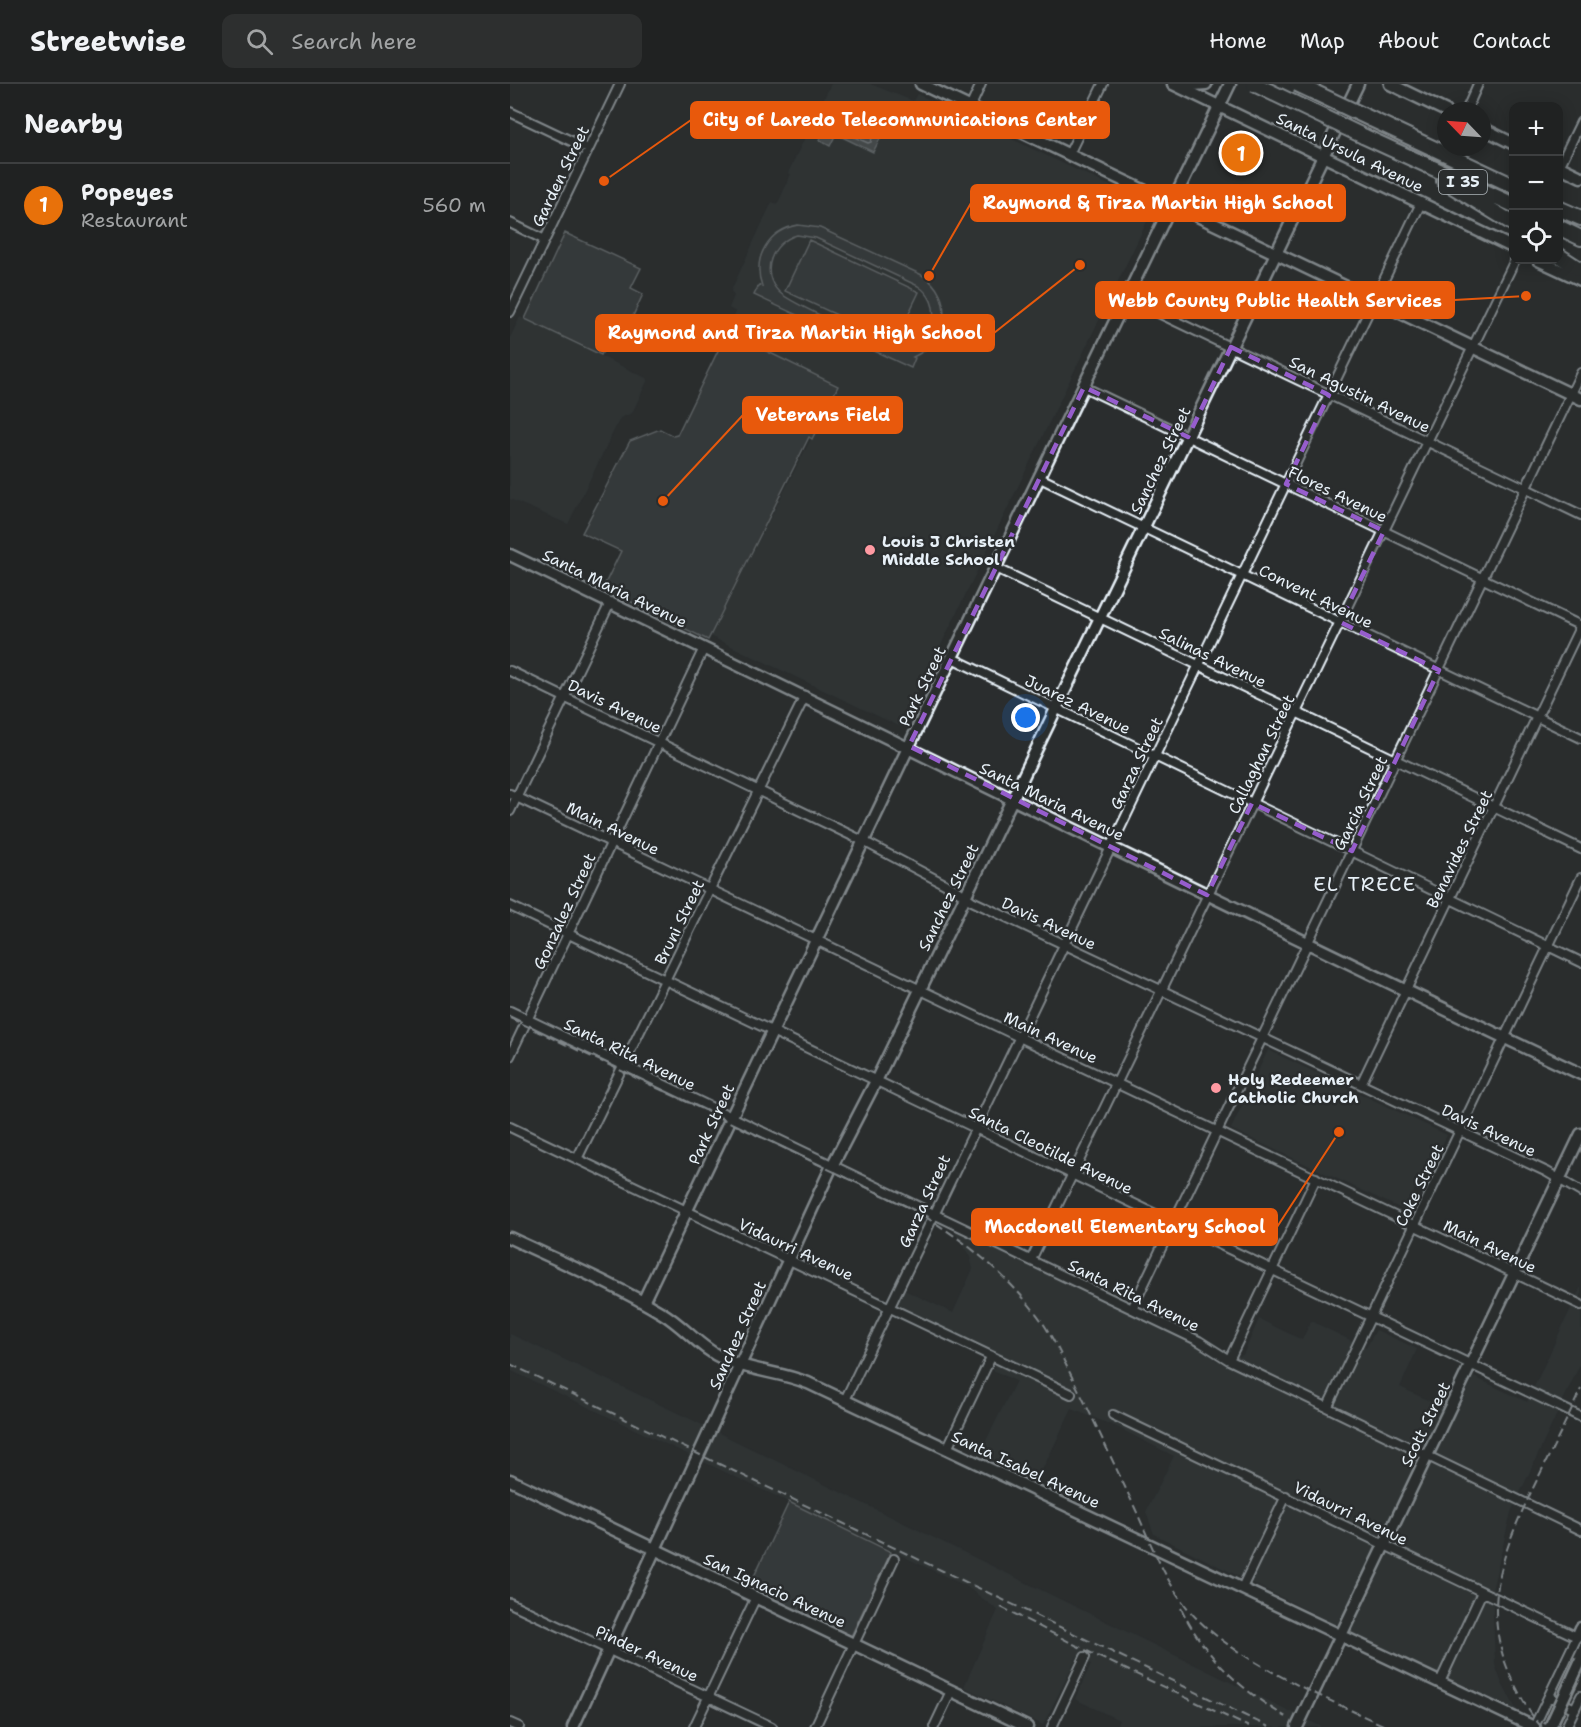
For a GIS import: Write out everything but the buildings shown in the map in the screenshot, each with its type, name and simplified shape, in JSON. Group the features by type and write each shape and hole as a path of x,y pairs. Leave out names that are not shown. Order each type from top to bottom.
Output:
{"highway":[{"name":"I 35","path":"1254,84 1412,160 1509,203"},
{"name":"I 35","path":"1297,84 1509,184"},
{"path":"1412,160 1509,221"},
{"path":"1563,209 1581,217"},
{"path":"1563,229 1581,238"},
{"path":"1563,258 1581,270"}],"main road":[{"path":"921,84 1576,396"},
{"path":"1176,85 1206,84"},
{"name":"Park Street","path":"643,1302 863,841 1230,84"},
{"name":"Sanchez Street","path":"573,1727 832,1167 876,1081 1358,84"},
{"path":"1390,84 1437,107"},
{"name":"Santa Ursula Avenue","path":"1176,85 1509,246"},
{"path":"1491,133 1509,142"},
{"path":"1563,168 1581,177"},
{"path":"1547,264 1581,280"},
{"name":"Santa Maria Avenue","path":"511,558 909,746 1307,944 1581,1074"},
{"name":"Scott Street","path":"1297,1727 1581,1134"},
{"name":"Santa Isabel Avenue","path":"510,1238 643,1302 665,1315 714,1353 739,1364 790,1376 845,1400 1534,1727"},
{"name":"San Ignacio Avenue","path":"510,1480 1027,1727"},
{"path":"1550,1727 1581,1660"}],"street":[{"name":"Garden Street","path":"510,312 620,84"},
{"path":"970,108 981,84"},
{"path":"1069,154 1103,84"},
{"path":"1470,102 1478,84"},
{"path":"510,112 588,149"},
{"path":"1563,158 1581,122"},
{"name":"Garza Street","path":"845,1400 932,1214 1421,203"},
{"path":"510,223 545,240"},
{"name":"Callaghan Street","path":"1031,1260 1513,264"},
{"name":"San Agustin Avenue","path":"1127,298 1581,515"},
{"name":"Garcia Street","path":"1132,1309 1526,489 1576,396 1581,373"},
{"name":"Flores Avenue","path":"1084,387 1581,625"},
{"name":"Convent Avenue","path":"1040,478 1581,738"},
{"name":"Salinas Avenue","path":"996,568 1581,849"},
{"path":"510,811 513,795 610,603"},
{"name":"Benavides Street","path":"1361,1084 1581,625"},
{"name":"Gonzalez Street","path":"510,1056 704,648"},
{"name":"Juarez Avenue","path":"952,658 1581,962"},
{"name":"Davis Avenue","path":"510,671 863,841 965,896 1063,944 1460,1131 1581,1192"},
{"name":"Bruni Street","path":"577,1159 621,1065 666,981 805,696"},
{"name":"Main Avenue","path":"513,795 1581,1305"},
{"name":"Coke Street","path":"1328,1406 1581,878"},
{"name":"Santa Cleotilde Avenue","path":"510,906 1581,1417"},
{"name":"Santa Rita Avenue","path":"510,1011 1199,1341 1229,1360 1581,1530"},
{"name":"Vidaurri Avenue","path":"510,1127 991,1358 1071,1394"},
{"path":"1229,1360 1316,1178"},
{"path":"947,1449 991,1358"},
{"name":"Vidaurri Avenue","path":"1113,1415 1482,1592 1579,1633"},
{"path":"1242,1588 1286,1496"},
{"path":"815,1727 894,1559"},
{"path":"1440,1682 1482,1592"},
{"path":"694,1727 756,1597"},
{"name":"Pinder Avenue","path":"510,1603 772,1727"},
{"path":"1534,1727 1579,1633"},
{"path":"1052,1727 1085,1657"},
{"path":"934,1727 951,1691"},
{"path":"1549,1696 1575,1709"},
{"path":"1566,1727 1581,1696"},
{"path":"510,1723 519,1727"}],"highlighted area":[{"path":"1231,347 1329,395 1286,484 1384,531 1340,622 1439,670 1352,851 1252,803 1207,895 909,746 1084,387 1188,437"}],"shaded area":[{"path":"831,84 870,84 913,101 917,94 1154,207 901,727 710,636 838,386 727,332 736,312 729,308 734,296 731,291 772,202 777,204 780,199 791,174 788,173"},
{"path":"798,225 820,228 922,275 933,284 940,295 943,306 940,330 925,350 913,357 915,358 911,368 754,295 759,285 762,286 759,265 765,247 771,239 787,228","holes":["797,235 816,238 922,289 929,297 934,311 933,322 925,337 910,346 899,348 891,346 818,314 779,292 773,284 769,267 775,251 781,244"]},
{"path":"565,233 641,268 631,288 643,294 622,340 611,334 601,355 525,319"},
{"path":"809,240 919,292 895,342 785,291"},
{"path":"520,317 648,379 632,413 620,418 568,524 510,499 510,338"},
{"path":"727,332 838,386 812,439 809,437 708,640 603,588 621,551 582,533 630,441 660,429 673,436 677,435"},
{"path":"1268,1050 1447,1135 1435,1160 1426,1168 1404,1210 1231,1129"},
{"path":"950,1225 1198,1343 1217,1361 1243,1355 1259,1319 1302,1340 1311,1321 1366,1348 1376,1330 1417,1349 1400,1387 1456,1414 1474,1377 1527,1402 1581,1287 1581,1362 1511,1512 1492,1590 1495,1665 1502,1684 1520,1716 1154,1534 1146,1512 1174,1456 1117,1427 1072,1409 1036,1482 980,1453 1016,1381 993,1370 1000,1354 903,1312 894,1305 902,1289 953,1313 973,1269 970,1256"},
{"path":"510,1334 690,1419 1322,1727 1116,1727 1119,1720 1075,1699 1091,1664 1077,1657 1043,1725 964,1687 998,1610 966,1586 510,1370"},
{"path":"789,1502 891,1552 851,1636 749,1587"}],"water":[{"path":"835,107 884,131 873,152 836,134 830,146 819,140"}],"railway":[{"path":"510,1018 906,1206 942,1227 976,1252 1021,1296 1050,1334 1158,1560 1172,1586 1189,1610 1207,1628 1255,1662 1309,1691 1387,1727"},
{"path":"510,1364 1269,1727"},
{"path":"1542,1727 1522,1699 1503,1655 1497,1629 1496,1604 1499,1580 1513,1532 1581,1389"},
{"path":"1001,1607 1093,1654 1249,1727"},
{"path":"1181,1608 1200,1641 1225,1670 1254,1696 1286,1717"}],"place":[{"name":"Popeyes","path":"1241,153"},
{"name":"City of Laredo Telecommunications Center","path":"604,181"},
{"name":"Raymond and Tirza Martin High School","path":"1080,265"},
{"name":"Raymond & Tirza Martin High School","path":"929,276"},
{"name":"Webb County Public Health Services","path":"1526,296"},
{"name":"Veterans Field","path":"663,501"},
{"name":"Louis J Christen Middle School","path":"870,550"},
{"name":"Holy Redeemer Catholic Church","path":"1216,1088"},
{"name":"Macdonell Elementary School","path":"1339,1132"}],"district":[{"name":"EL TRECE","path":"1365,884"}]}
